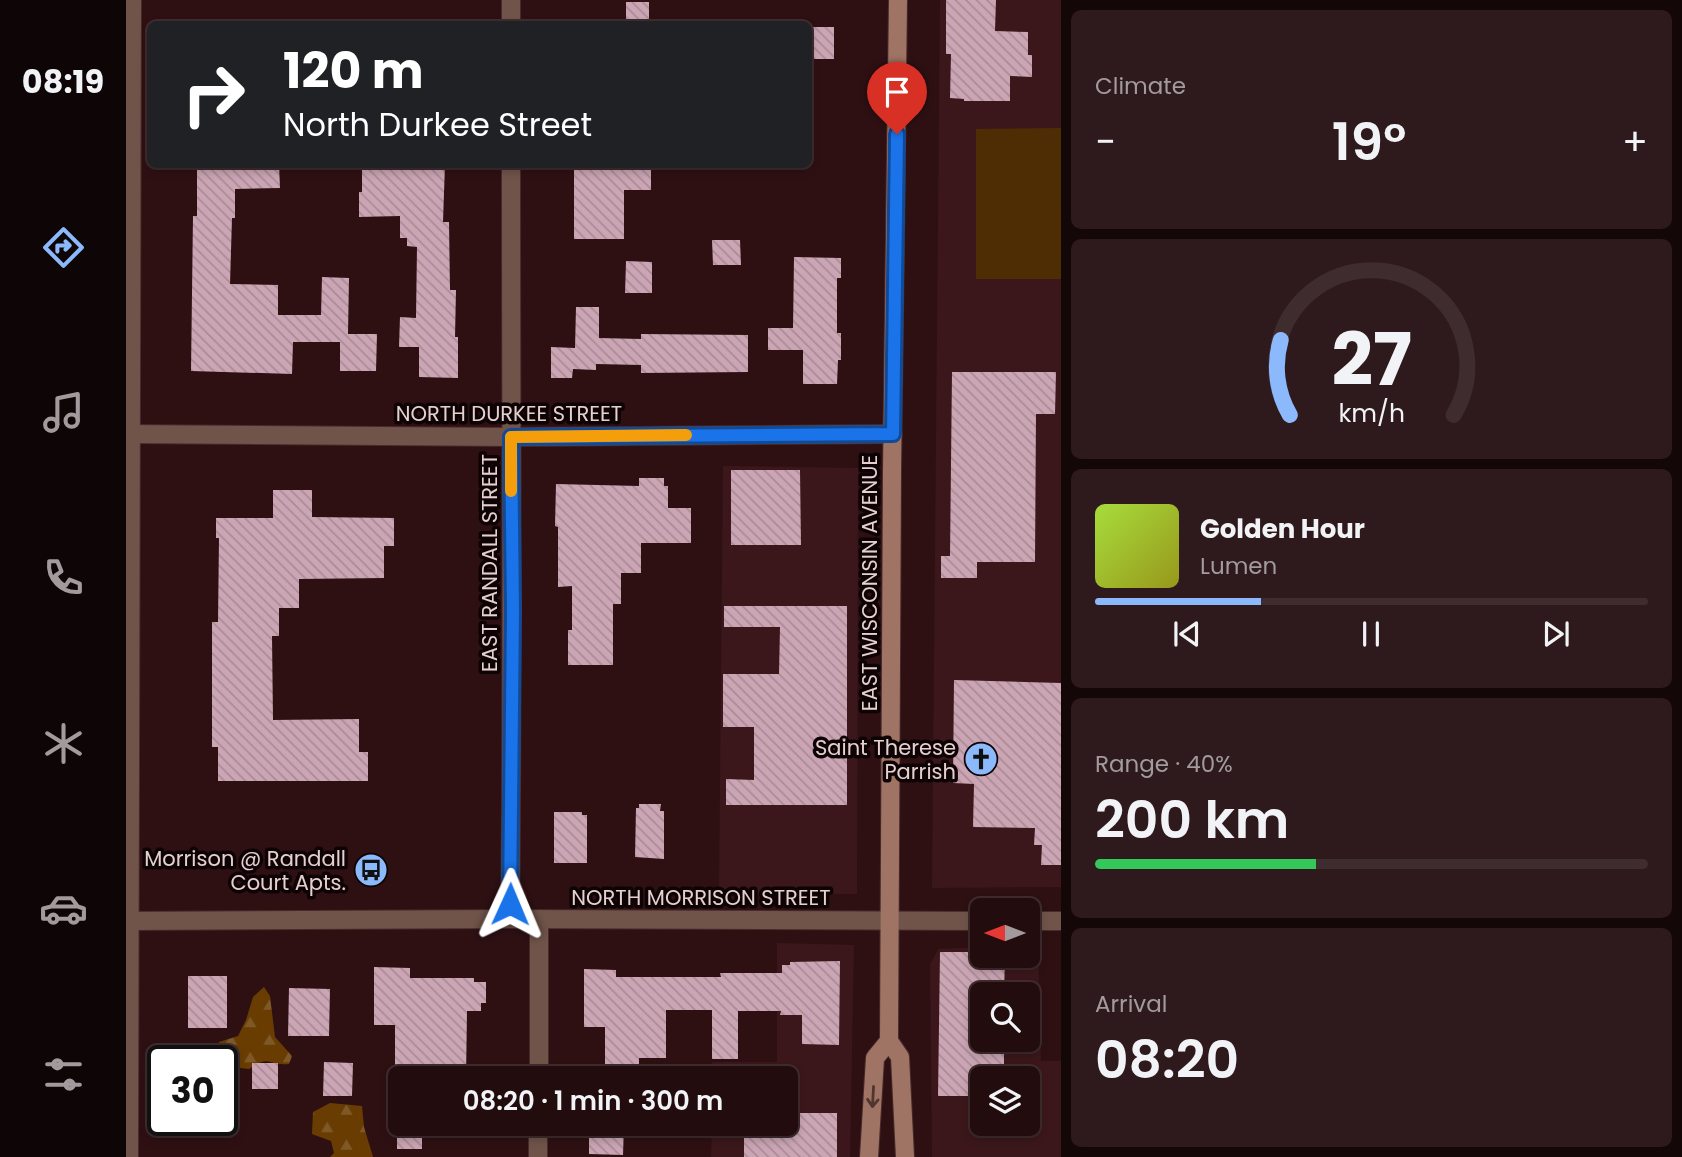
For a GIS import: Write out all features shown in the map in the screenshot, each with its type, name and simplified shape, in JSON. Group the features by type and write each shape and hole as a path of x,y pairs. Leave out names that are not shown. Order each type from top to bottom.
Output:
{"main road":[{"name":"EAST WISCONSIN AVENUE","path":"898,0 889,1041 900,1057 905,1157"},
{"name":"EAST WISCONSIN AVENUE","path":"869,1157 875,1058 889,1041"}],"street":[{"path":"129,1157 128,921 132,656 128,434 132,0"},
{"path":"511,0 511,21"},
{"name":"EAST RANDALL STREET","path":"510,919 513,610 511,168"},
{"name":"NORTH DURKEE STREET","path":"128,434 511,437 893,434"},
{"path":"539,919 539,1066"},
{"name":"NORTH MORRISON STREET","path":"128,921 970,921"},
{"path":"1040,921 1061,921"},
{"path":"538,1136 538,1157"}],"shaded area":[{"path":"940,0 1061,0 1061,887 932,888"},
{"path":"1061,128 1061,279 976,279 976,129"},
{"path":"723,466 858,468 857,894 719,895"},
{"path":"777,943 854,945 850,1157 711,1157 712,1136 798,1136 798,1066 712,1066 712,1062 777,1062"},
{"path":"970,948 970,968 1039,968 1039,982 970,982 970,1052 1040,1052 1040,1022 1041,1061 1061,1061 1061,1157 932,1157 930,964 938,949"}],"green space":[{"path":"264,987 270,996 275,1037 292,1056 289,1064 265,1061 249,1069 238,1068 238,1045 219,1045 219,1042 238,1036 253,997"},
{"path":"330,1103 362,1106 364,1127 373,1157 330,1157 334,1153 331,1141 312,1134 313,1112"}],"building":[{"path":"946,0 996,0 995,31 1028,32 1032,77 1010,76 1010,101 964,101 950,98 951,54 946,54"},
{"path":"626,2 649,2 649,21 626,21"},
{"path":"812,27 834,27 834,59 812,59"},
{"path":"197,168 279,168 280,188 235,189 230,284 278,285 278,315 321,315 322,277 349,278 348,334 377,334 376,371 340,371 340,342 293,342 292,374 191,371 193,216 197,216"},
{"path":"362,168 445,168 443,222 449,222 450,290 456,290 458,378 419,377 419,347 399,347 400,317 416,318 417,247 407,246 407,238 400,238 400,216 359,217 359,192 362,192"},
{"path":"574,168 651,170 651,190 624,190 624,239 574,239"},
{"path":"712,240 740,240 741,265 713,265"},
{"path":"794,257 841,258 841,278 837,278 837,333 841,333 841,360 838,360 837,384 803,384 803,350 768,350 768,328 793,328"},
{"path":"626,261 652,262 652,293 625,293"},
{"path":"576,307 599,307 599,338 641,339 641,334 748,335 748,372 641,373 641,365 596,364 596,370 573,369 572,378 551,378 551,347 575,348"},
{"path":"952,372 1056,372 1055,414 1036,414 1035,562 977,562 977,578 941,578 941,556 950,556"},
{"path":"731,470 800,470 801,545 731,545"},
{"path":"639,478 664,478 664,486 668,486 668,508 691,508 691,543 641,543 641,573 621,573 621,604 613,604 613,665 568,665 568,630 572,630 572,586 558,587 556,484 639,486"},
{"path":"273,490 312,490 312,517 394,518 394,546 384,546 384,578 299,579 299,608 279,608 279,636 272,636 273,720 359,719 359,752 368,752 368,781 218,781 218,747 212,747 212,622 218,622 219,538 216,538 216,518 273,518"},
{"path":"724,606 847,606 847,805 726,805 726,779 754,780 754,727 723,727 723,674 779,674 780,627 724,627"},
{"name":"Saint Therese Parrish","path":"954,680 1061,683 1061,865 1041,865 1042,845 1034,845 1035,828 973,827 974,784 953,783"},
{"path":"639,804 661,804 660,811 664,811 664,859 635,857 636,808 639,808"},
{"path":"554,812 582,812 582,815 587,815 587,863 554,863"},
{"path":"940,952 970,952 970,968 1005,968 1004,982 970,982 970,1052 1004,1052 1004,1066 970,1066 970,1096 938,1096"},
{"path":"840,961 839,1045 802,1044 802,1015 780,1015 781,1011 738,1011 738,1059 712,1059 712,1010 666,1010 666,1058 639,1058 639,1066 605,1066 605,1027 584,1027 584,969 616,970 616,977 721,977 720,973 782,973 782,965 790,965 790,962"},
{"path":"374,967 410,968 410,978 474,978 474,982 486,982 486,1003 481,1003 481,1011 467,1011 466,1066 395,1066 395,1025 374,1025"},
{"path":"188,976 227,976 227,1028 188,1028"},
{"path":"289,988 330,989 329,1036 288,1036"},
{"path":"324,1062 353,1063 352,1096 323,1096"},
{"path":"252,1063 278,1063 278,1089 252,1089"},
{"path":"798,1113 837,1113 837,1157 744,1157 744,1136 798,1136"},
{"path":"397,1136 422,1136 422,1149 397,1149"},
{"path":"589,1136 624,1136 623,1155 589,1154"}],"slow traffic":[{"path":"511,491 511,437 686,435"}],"place":[{"name":"Saint Therese Parrish","path":"981,759"},
{"name":"Morrison @ Randall Court Apts.","path":"371,870"}],"route":[{"path":"510,904 513,610 511,437 893,434 897,134"}]}
